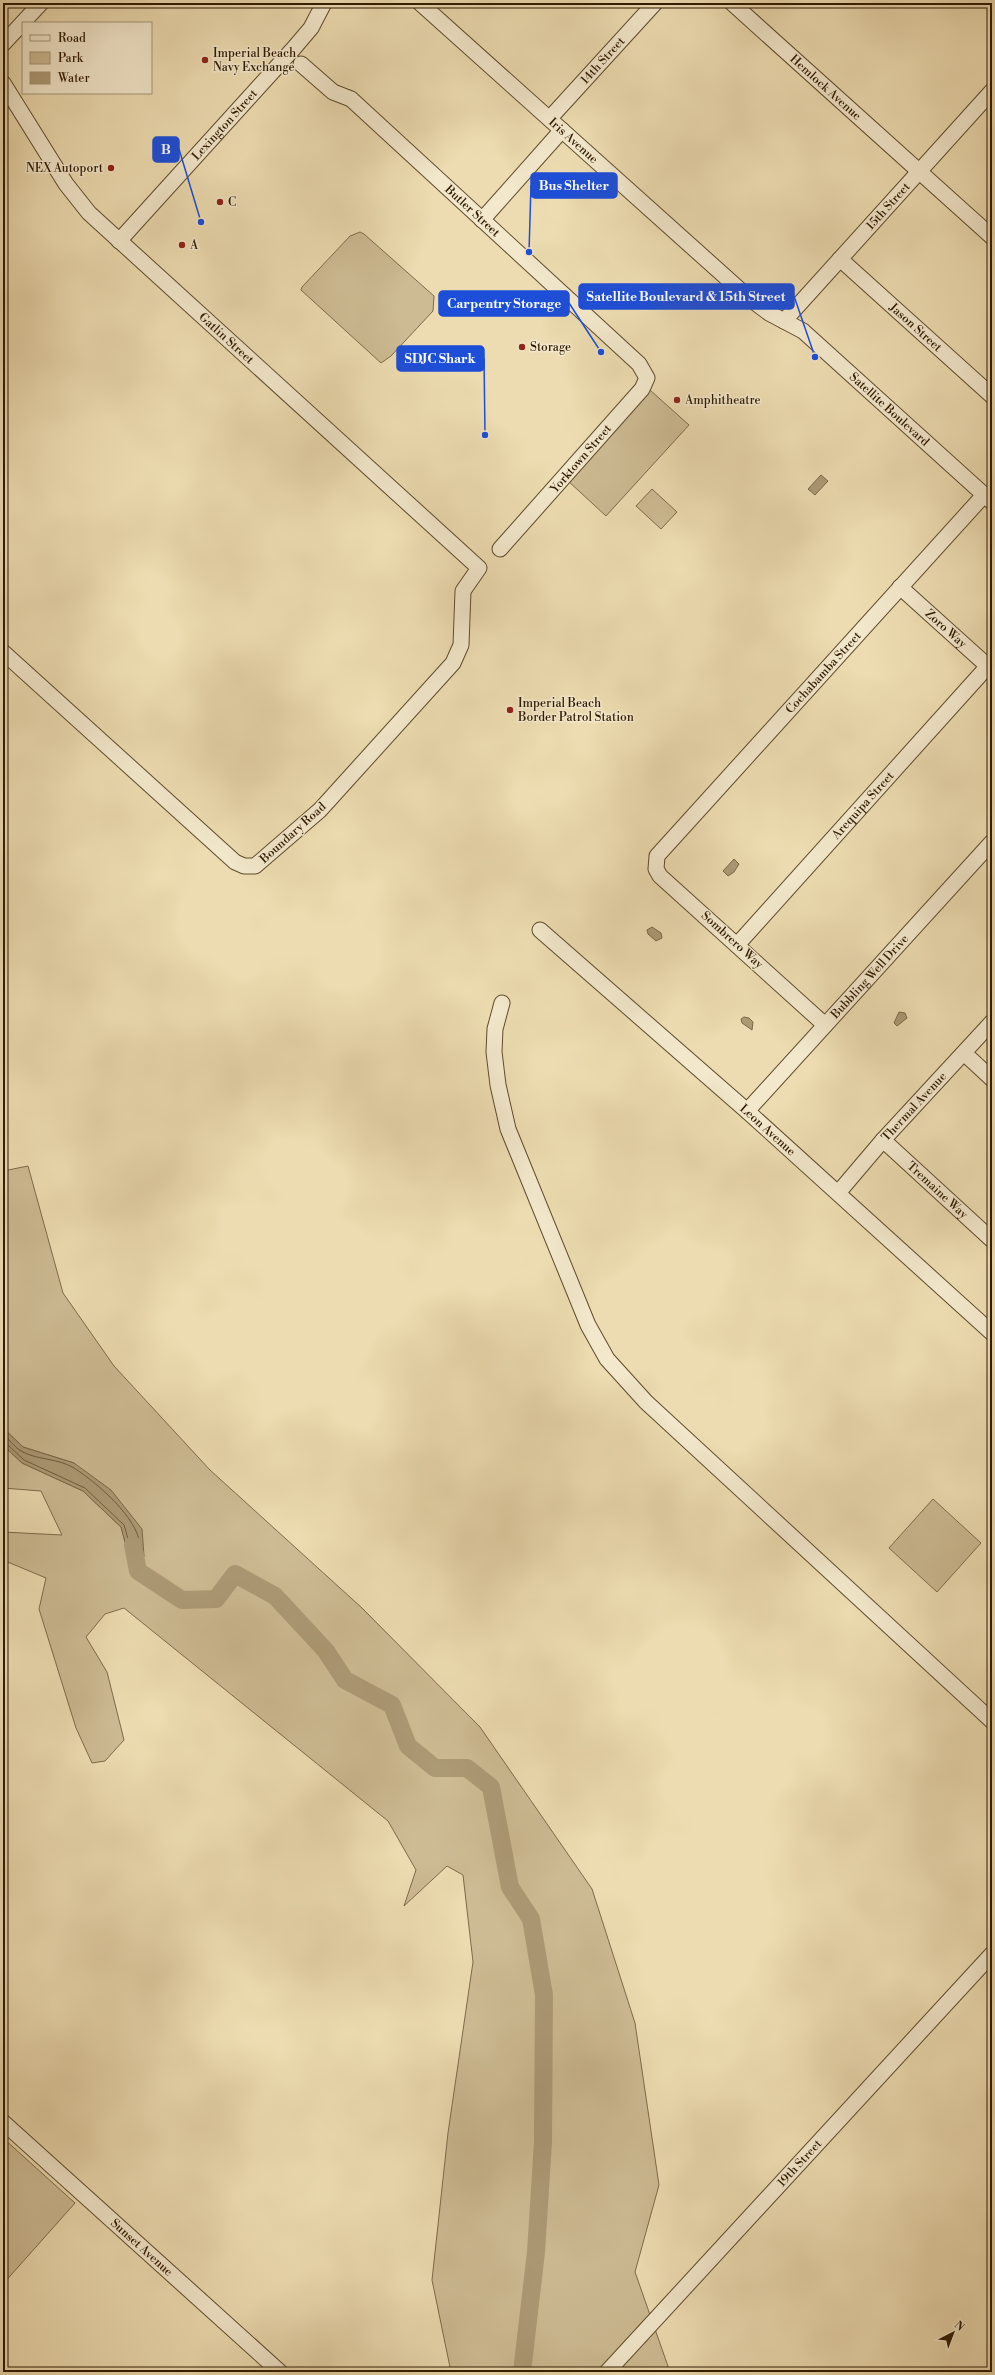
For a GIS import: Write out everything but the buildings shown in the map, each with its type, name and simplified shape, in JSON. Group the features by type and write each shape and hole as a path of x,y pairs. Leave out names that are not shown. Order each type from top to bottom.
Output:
{"street":[{"path":"23,22 41,3"},
{"name":"Lexington Street","path":"119,241 294,48 311,28 324,3"},
{"name":"Iris Avenue","path":"420,3 749,298 784,321"},
{"name":"14th Street","path":"550,118 655,3"},
{"name":"Hemlock Avenue","path":"732,3 992,237"},
{"path":"3,44 22,24"},
{"name":"Butler Street","path":"301,64 333,92 351,99 639,364"},
{"name":"Gatlin Street","path":"3,83 66,184 89,213 480,568"},
{"name":"15th Street","path":"784,321 992,92"},
{"path":"482,220 562,130"},
{"name":"Jason Street","path":"840,259 992,396"},
{"name":"Satellite Boulevard","path":"784,321 803,331 988,499"},
{"name":"Yorktown Street","path":"500,549 642,389 647,378 639,364"},
{"name":"Cochabamba Street","path":"662,849 900,587 988,499"},
{"name":"Boundary Road","path":"3,652 235,862 244,866 260,863 320,810 403,727 454,663 462,640 463,591 480,568"},
{"name":"Zoro Way","path":"900,587 990,668"},
{"name":"Arequipa Street","path":"737,944 990,668"},
{"name":"Bubbling Well Drive","path":"747,1111 992,842"},
{"name":"Sombrero Way","path":"662,849 657,856 656,869 660,876 825,1025"},
{"name":"Leon Avenue","path":"540,930 747,1111 992,1333"},
{"path":"502,1003 494,1029 494,1052 498,1085 506,1122 588,1325 607,1359 646,1402 992,1721"},
{"name":"Thermal Avenue","path":"838,1193 883,1140 992,1022"},
{"path":"964,1053 992,1079"},
{"name":"Tremaine Way","path":"883,1140 992,1240"},
{"name":"19th Street","path":"607,2372 992,1954"},
{"name":"Sunset Avenue","path":"3,2122 280,2372"}],"green space":[{"path":"360,232 434,296 433,311 391,356 381,363 301,290 302,287 350,236"},
{"path":"650,390 689,425 606,516 567,480"},
{"path":"652,489 677,512 661,529 636,506"},
{"path":"28,1166 63,1293 114,1366 210,1470 362,1608 480,1727 592,1889 635,2023 659,2185 635,2272 670,2372 451,2372 432,2280 448,2133 473,1962 463,1875 447,1866 404,1906 416,1870 388,1821 124,1608 105,1614 86,1637 107,1672 124,1740 105,1761 92,1763 76,1728 39,1609 46,1578 3,1560 3,1532 62,1535 41,1491 3,1488 3,1445 22,1463 83,1491 121,1527 134,1574 144,1556 74,1463 23,1447 3,1428 3,1171"},
{"path":"933,1499 981,1543 937,1592 889,1548"},
{"path":"3,2138 75,2203 3,2284"}],"water":[{"path":"821,475 828,481 815,495 808,489"},
{"path":"734,859 739,864 734,872 728,876 723,871"},
{"path":"652,927 661,933 662,938 656,941 648,934 647,930"},
{"path":"899,1012 905,1013 907,1018 897,1026 894,1023"},
{"path":"744,1017 749,1018 753,1022 752,1030 742,1023 741,1019"},
{"path":"3,1428 23,1447 74,1463 111,1490 142,1529 144,1556 134,1575 121,1527 83,1491 22,1463 3,1445"}],"waterway":[{"path":"133,1545 138,1571 182,1600 216,1599 235,1574 275,1596 326,1651 345,1680 392,1705 408,1746 435,1768 467,1768 491,1787 510,1887 531,1919 544,1995 543,2142 536,2252 522,2372"}],"place":[{"name":"Imperial Beach Navy Exchange","path":"205,60"},
{"name":"NEX Autoport","path":"111,168"},
{"name":"C","path":"220,202"},
{"name":"B","path":"201,222"},
{"name":"A","path":"182,245"},
{"name":"Bus Shelter","path":"529,252"},
{"name":"Storage","path":"522,347"},
{"name":"Carpentry Storage","path":"601,352"},
{"name":"Satellite Boulevard & 15th Street","path":"815,357"},
{"name":"Amphitheatre","path":"677,400"},
{"name":"SDJC Shark","path":"485,435"},
{"name":"Imperial Beach Border Patrol Station","path":"510,710"}]}
